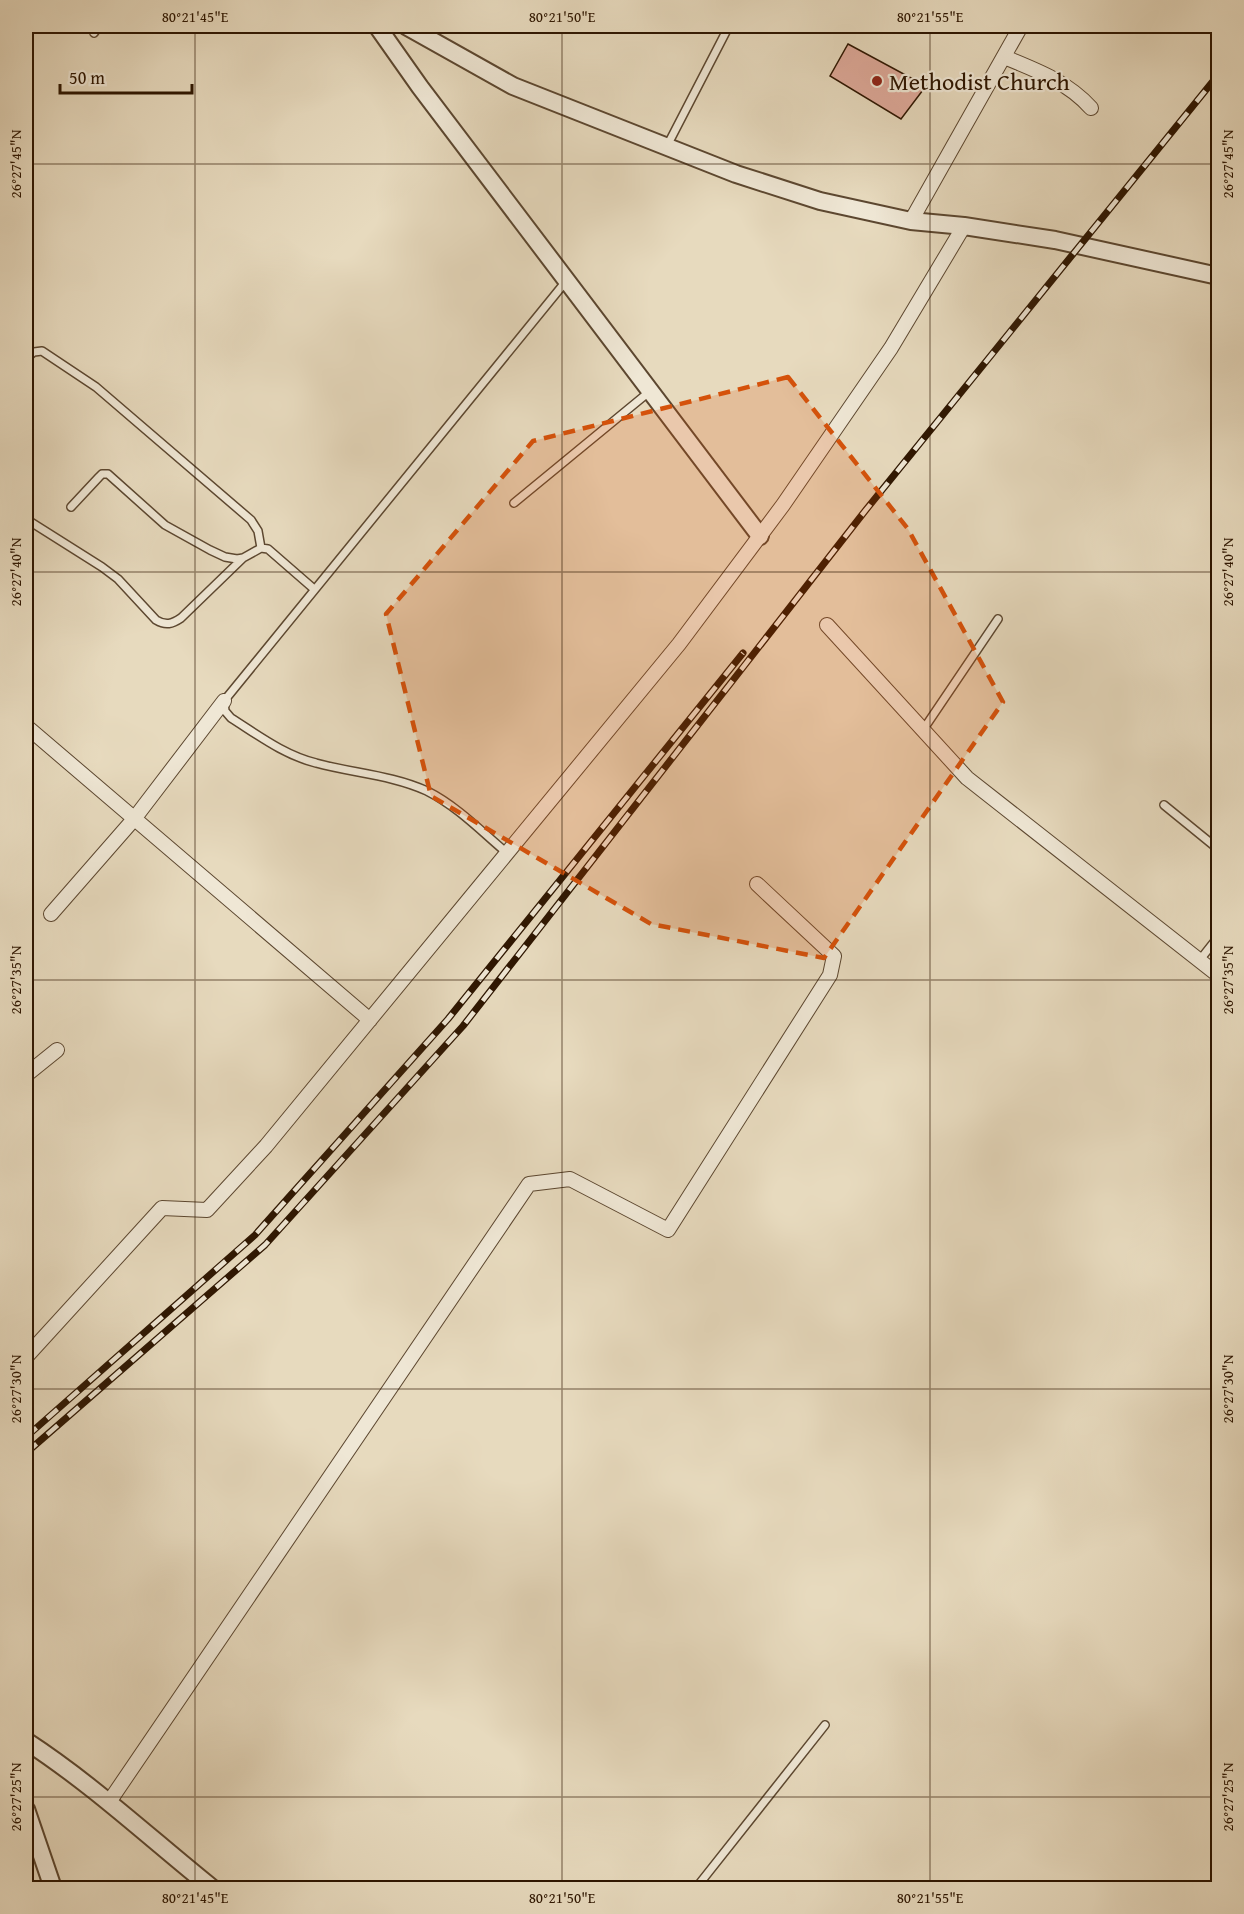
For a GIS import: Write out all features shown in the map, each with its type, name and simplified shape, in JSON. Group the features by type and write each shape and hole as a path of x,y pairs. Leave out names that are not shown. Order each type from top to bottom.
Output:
{"street":[{"path":"376,26 760,536"},
{"path":"407,26 513,86 736,174 820,201 911,222 964,226 1055,240 1218,276"},
{"path":"911,222 1021,26"},
{"path":"1004,57 1050,77 1081,97 1091,108"},
{"path":"26,1357 162,1208 207,1210 266,1146 679,644 760,536 891,348 964,226"},
{"path":"827,625 967,778 1218,975"},
{"path":"51,914 134,819 224,701"},
{"path":"26,726 370,1020"},
{"path":"109,1802 529,1184 570,1179 668,1230 830,975 834,956 757,884"},
{"path":"26,1075 57,1050"},
{"path":"26,1741 109,1802 212,1888"},
{"path":"26,1809 53,1888"}],"lane":[{"path":"94,33 99,26"},
{"path":"667,146 729,26"},
{"path":"507,853 461,814 429,792 411,784 297,757 231,717 225,711 224,701 567,280"},
{"path":"26,358 34,352 42,351 96,387 251,520 258,531 261,548"},
{"path":"514,503 650,390"},
{"path":"71,507 102,474 108,474 165,525 225,557 243,558"},
{"path":"26,519 118,579 162,624 173,623 181,618 243,558 261,548 271,551 314,588"},
{"path":"1218,615 1215,630 1218,646"},
{"path":"923,730 998,619"},
{"path":"1164,805 1218,849"},
{"path":"1199,961 1218,937"},
{"path":"696,1888 825,1725"}],"highlighted area":[{"path":"788,377 908,529 1003,702 824,958 651,924 431,796 386,614 533,441"}],"building":[{"name":"Methodist Church","path":"848,44 926,86 901,119 830,76"}],"railway":[{"path":"26,1453 265,1245 463,1026 865,511 1218,75"},
{"path":"26,1437 255,1235 448,1019 743,653"}],"place":[{"name":"Methodist Church","path":"877,81"}]}
